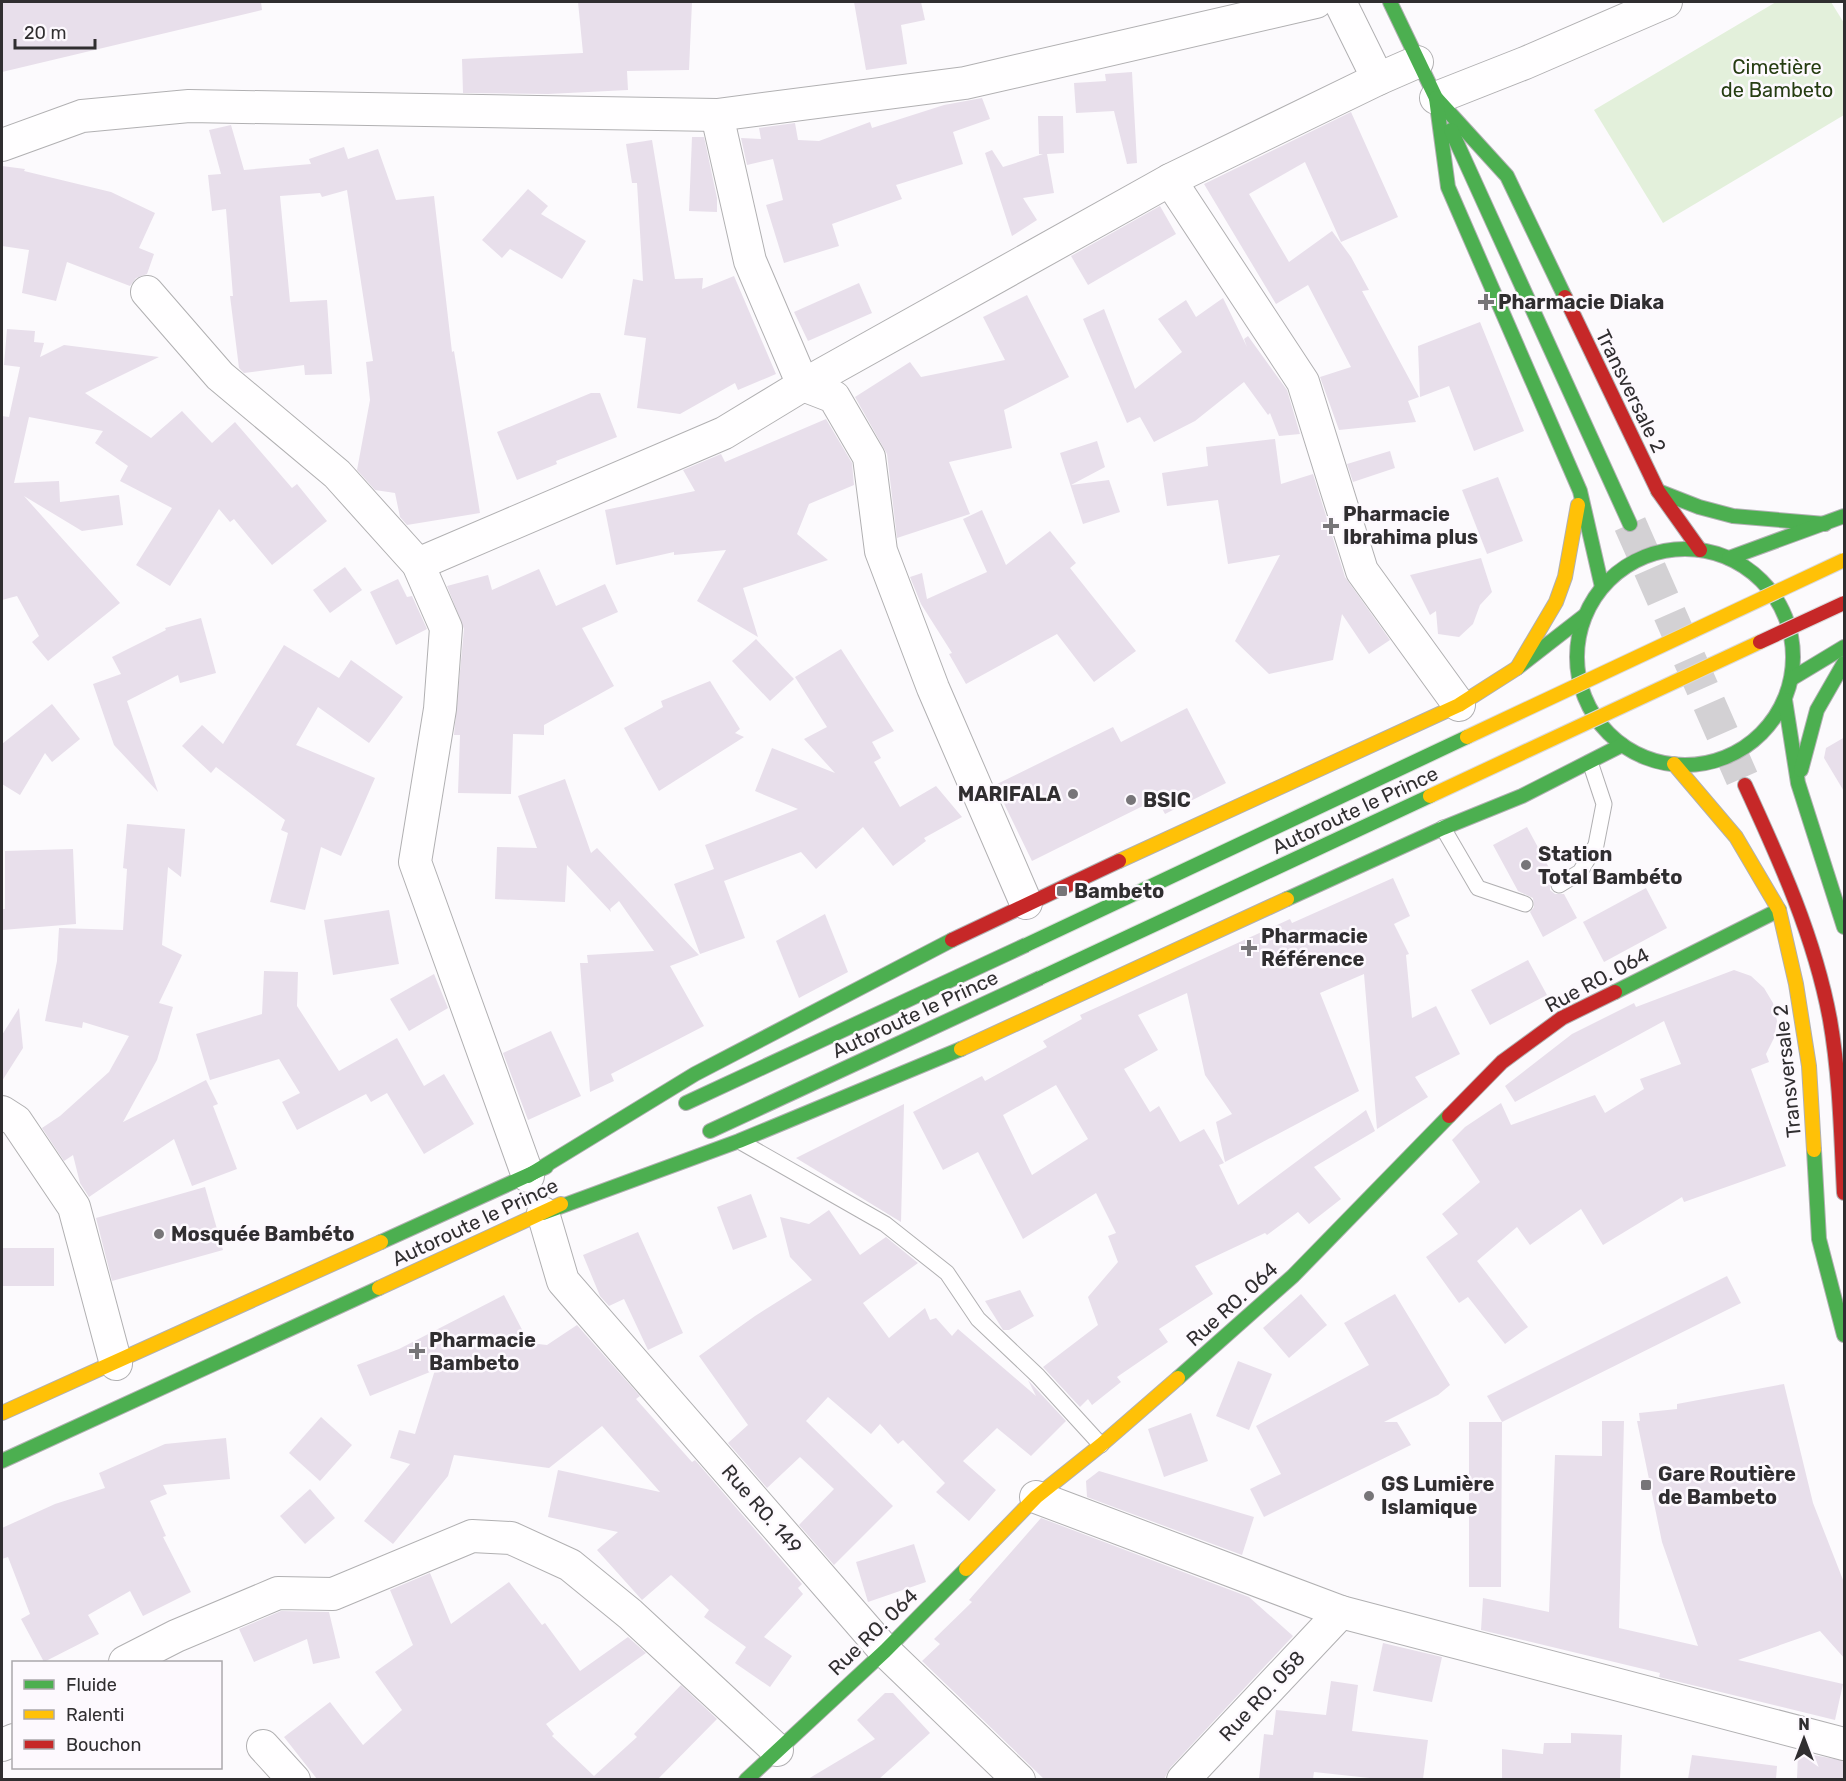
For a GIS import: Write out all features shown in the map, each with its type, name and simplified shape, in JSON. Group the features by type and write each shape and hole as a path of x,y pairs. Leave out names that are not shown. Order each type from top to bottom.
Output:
{"main road":[{"name":"Transversale 2","path":"1390,2 1436,98 1507,176 1658,491 1700,550"},
{"name":"Transversale 2","path":"1436,98 1448,187 1580,492 1602,587"},
{"path":"1436,98 1630,524"},
{"path":"1658,491 1699,507 1733,516 1825,524"},
{"path":"1517,668 1556,602 1565,577 1580,492"},
{"path":"1729,558 1845,516"},
{"path":"1700,550 1729,558 1760,578 1782,608 1793,643 1791,680 1785,700 1767,729 1740,750 1708,763 1674,764 1655,761 1622,745 1596,720 1580,687 1576,651 1584,616 1602,587 1630,564 1664,551 1700,550"},
{"name":"Autoroute le Prince","path":"676,1107 1845,560"},
{"name":"Autoroute le Prince","path":"701,1136 1845,603"},
{"path":"528,1176 695,1074 884,974 1026,903 1459,705 1517,668 1584,616"},
{"path":"1791,680 1845,647"},
{"path":"1798,783 1817,710 1845,663"},
{"path":"1785,700 1798,783 1845,927"},
{"path":"543,1213 740,1141 917,1069 1443,828 1522,796 1622,745"},
{"path":"1595,759 1620,765"},
{"name":"Transversale 2","path":"1674,764 1736,837 1779,910 1796,984 1809,1066 1819,1239 1845,1335"},
{"path":"1745,785 1788,874 1827,1005 1836,1057 1845,1193"},
{"path":"1694,808 1736,837"},
{"name":"Rue RO. 064","path":"746,1779 885,1651 1036,1497 1101,1445 1293,1276 1502,1062 1562,1017 1779,910"},
{"name":"Autoroute le Prince","path":"2,1413 116,1364 644,1122"},
{"name":"Autoroute le Prince","path":"2,1461 543,1213 669,1151"}],"street":[{"path":"2,145 82,116 189,106 717,115 965,83 1316,2"},
{"path":"1341,2 1378,79"},
{"path":"1436,98 1525,63 1666,2"},
{"path":"418,564 724,432 803,385 1170,180 1378,79 1418,62"},
{"path":"717,115 750,261 803,385 834,397 869,457 881,551 933,688 1026,903"},
{"path":"1170,180 1303,382 1362,571 1459,705"},
{"path":"147,292 220,376 337,474 418,564 446,628 440,709 415,862 528,1176"},
{"path":"2,1112 16,1120 75,1207 116,1364"},
{"name":"Rue RO. 149","path":"543,1213 563,1281 885,1651 1019,1779"},
{"path":"1036,1497 1341,1612 1845,1744"},
{"path":"127,1661 176,1636 278,1593 333,1594 472,1536 511,1538 570,1565 630,1614 777,1750"},
{"name":"Rue RO. 058","path":"1183,1779 1341,1612"},
{"path":"263,1746 294,1779"}],"lane":[{"path":"1559,885 1580,872 1596,845 1604,804 1595,759"},
{"path":"1443,828 1478,888 1525,903"},
{"path":"740,1141 885,1224 947,1273 978,1319 1038,1376 1101,1445"}],"green space":[{"name":"Cimetière de Bambeto","path":"1776,2 1831,2 1844,23 1844,115 1663,223 1594,110"}],"building":[{"path":"2,2 261,2 262,10 2,72"},
{"path":"578,2 692,2 689,70 627,71 628,90 548,94 463,93 462,59 583,53"},
{"path":"854,2 921,2 925,20 901,25 907,64 866,70"},
{"path":"1132,72 1137,163 1127,164 1114,111 1076,113 1074,83 1106,81 1105,74"},
{"path":"982,98 990,119 953,132 963,164 896,185 902,199 832,224 839,246 784,263 766,205 783,200 773,159 747,165 741,138 761,139 759,128 795,123 798,140 819,141 870,122 872,128 944,105"},
{"path":"1351,112 1398,217 1341,242 1305,162 1249,194 1289,262 1332,231 1351,257 1369,290 1362,291 1419,397 1408,401 1416,422 1339,430 1320,377 1351,367 1308,285 1276,304 1204,184"},
{"path":"1038,116 1063,116 1064,153 1047,154 1054,193 1023,198 1037,220 1012,236 985,153 992,150 1003,167 1043,154 1039,154"},
{"path":"231,125 244,170 311,164 309,159 344,147 348,159 378,149 396,200 434,196 452,352 454,351 480,513 407,525 400,517 395,493 375,490 357,470 370,400 366,362 373,361 347,190 322,197 320,193 280,196 290,302 327,300 332,374 305,375 304,365 244,373 239,368 230,296 233,296 226,209 212,211 208,175 221,174 209,130"},
{"path":"692,137 704,137 717,198 717,212 689,211"},
{"path":"652,140 675,279 703,278 702,289 734,276 776,374 738,390 735,383 680,414 637,408 646,338 624,335 633,279 643,281 637,183 632,183 626,144"},
{"path":"2,166 25,169 24,171 111,192 155,213 139,248 154,254 147,274 136,278 130,286 67,262 56,301 22,293 29,250 2,246"},
{"path":"528,189 548,206 541,214 586,241 562,279 510,249 502,258 482,240"},
{"path":"1160,206 1176,234 1088,285 1071,256"},
{"path":"859,283 872,313 808,341 794,312"},
{"path":"1027,295 1069,377 1004,410 1012,448 949,462 970,514 897,538 887,454 855,397 910,362 921,377 1005,360 983,317"},
{"path":"1223,298 1247,347 1244,339 1248,336 1287,390 1300,434 1279,436 1270,413 1268,415 1244,382 1195,421 1154,442 1140,417 1127,423 1083,319 1104,309 1135,389 1182,352 1158,319 1186,300 1196,317"},
{"path":"1480,322 1524,431 1474,451 1449,386 1420,397 1418,346"},
{"path":"7,329 35,331 34,342 44,343 40,357 64,345 159,357 85,393 151,438 182,411 212,443 235,422 292,488 297,484 327,521 272,565 234,519 230,522 219,509 170,586 136,565 172,508 120,481 128,466 95,443 103,431 29,417 14,483 59,481 60,502 119,495 123,525 82,531 24,496 120,603 48,661 32,642 39,636 17,596 2,600 2,416 9,417 20,367 4,365"},
{"path":"591,393 600,393 617,437 556,461 557,464 517,480 497,432"},
{"path":"826,419 852,463 854,485 809,504 797,534 828,560 743,588 758,637 697,601 726,550 674,555 674,552 616,565 605,510 695,491 683,470 721,454 725,462"},
{"path":"1275,439 1281,484 1313,474 1345,577 1390,640 1369,654 1342,614 1333,660 1269,674 1235,641 1280,555 1228,564 1218,500 1167,506 1162,473 1208,466 1206,447"},
{"path":"1097,441 1105,467 1071,485 1109,480 1120,512 1083,524 1060,453"},
{"path":"1390,451 1395,468 1353,482 1347,464"},
{"path":"1498,477 1523,541 1487,554 1462,490"},
{"path":"982,510 1006,565 1050,531 1076,563 1070,568 1136,651 1094,682 1057,634 966,684 949,654 952,653 921,604 910,577 922,573 927,599 987,572 963,519"},
{"path":"1481,558 1492,592 1480,605 1473,624 1459,637 1438,634 1436,611 1430,615 1410,575"},
{"path":"345,567 362,590 330,613 313,590"},
{"path":"539,569 556,606 605,584 618,612 582,628 614,686 544,725 544,735 513,734 511,794 458,793 460,735 454,735 464,629 447,586 488,575 492,590"},
{"path":"398,579 407,597 412,596 427,629 396,645 370,592"},
{"path":"201,618 216,673 180,683 178,675 127,701 158,792 114,745 93,684 121,674 112,657 166,630 165,628"},
{"path":"756,639 794,679 770,701 732,661"},
{"path":"284,645 339,678 351,660 403,697 369,743 318,707 296,745 375,778 341,856 321,847 305,910 270,902 288,833 281,830 285,820 216,767 211,773 182,746 202,725 223,744"},
{"path":"841,649 894,731 872,742 881,758 874,762 900,807 936,786 962,817 924,838 926,841 893,866 863,827 816,869 801,852 724,881 745,938 700,954 674,884 714,869 705,845 798,809 755,791 772,748 835,773 804,739 827,727 795,677"},
{"path":"710,681 740,729 735,733 744,737 659,791 624,728 663,707 661,701"},
{"path":"52,704 80,739 52,762 45,753 20,795 2,784 2,744"},
{"name":"MARIFALA","path":"1187,708 1226,783 1165,814 1157,799 1032,861 995,785 1113,727 1121,742"},
{"path":"1845,737 1845,793 1824,758 1826,748"},
{"path":"565,779 591,853 597,848 699,955 670,966 704,1026 611,1074 614,1081 590,1092 580,963 588,963 587,955 654,951 619,901 610,909 611,912 567,865 565,902 495,899 497,847 537,848 518,796"},
{"path":"127,824 185,829 181,877 168,867 162,945 182,955 159,1003 173,1007 157,1060 123,1122 206,1080 218,1104 213,1106 237,1169 192,1186 174,1139 89,1197 80,1183 73,1155 64,1161 42,1128 60,1116 109,1072 129,1036 83,1022 82,1028 45,1021 57,961 59,928 123,930 127,869 123,868"},
{"name":"Station Total Bambéto","path":"1527,827 1554,877 1550,881 1550,890 1555,894 1564,894 1577,918 1543,937 1530,912 1534,907 1533,898 1518,891 1493,845"},
{"path":"73,849 76,924 2,930 2,909 5,909 5,851"},
{"path":"1393,878 1410,916 1394,924 1409,954 1406,955 1412,1018 1436,1006 1460,1054 1415,1077 1428,1097 1377,1129 1364,974 1320,993 1359,1091 1225,1162 1216,1122 1232,1114 1205,1075 1187,993 1138,1015 1158,1050 1124,1069 1150,1112 1159,1106 1180,1142 1204,1129 1224,1163 1219,1165 1238,1205 1366,1110 1375,1131 1314,1167 1341,1199 1309,1224 1298,1212 1267,1235 1265,1233 1195,1266 1213,1294 1159,1329 1168,1342 1117,1377 1121,1382 1092,1405 1088,1399 1080,1407 1043,1367 1098,1325 1088,1297 1118,1262 1108,1236 1116,1233 1096,1193 1023,1239 978,1152 943,1170 913,1112 982,1076 985,1081 1047,1047 1043,1041 1082,1019 1080,1015 1290,919 1292,923","holes":["1056,1085 1088,1139 1032,1175 1003,1115"]},
{"path":"1646,888 1667,928 1604,962 1583,922"},
{"path":"389,910 399,964 333,975 324,920"},
{"path":"825,914 848,972 799,998 776,941"},
{"path":"1528,960 1547,995 1490,1025 1471,990"},
{"path":"1734,970 1751,976 1764,988 1773,1003 1777,1021 1774,1038 1766,1054 1769,1062 1751,1069 1786,1166 1684,1202 1682,1197 1603,1245 1581,1209 1530,1245 1517,1227 1477,1261 1528,1327 1505,1344 1468,1297 1459,1303 1426,1257 1458,1234 1442,1214 1480,1182 1452,1140 1465,1127 1501,1103 1511,1125 1595,1095 1605,1113 1644,1089 1640,1079 1681,1064 1664,1021 1515,1102 1505,1086 1572,1034 1634,1003 1636,1007"},
{"path":"264,971 298,972 297,1006 339,1071 397,1038 424,1086 444,1074 474,1124 424,1154 387,1093 371,1102 366,1094 297,1130 282,1102 300,1093 279,1059 210,1080 196,1034 262,1014"},
{"path":"434,974 448,1008 409,1031 390,999"},
{"path":"19,1008 23,1048 2,1081 2,1035"},
{"path":"551,1031 581,1096 528,1120 503,1053"},
{"path":"904,1104 901,1222 796,1158"},
{"name":"Mosquée Bambéto","path":"205,1187 223,1250 112,1281 96,1218"},
{"path":"751,1194 767,1237 733,1250 717,1207"},
{"path":"829,1210 860,1255 886,1237 918,1263 863,1303 889,1338 925,1308 930,1320 936,1318 952,1336 958,1329 1036,1396 1028,1380 1066,1421 1031,1456 997,1428 963,1461 996,1490 969,1521 936,1492 945,1483 903,1440 898,1444 880,1424 871,1434 828,1397 806,1421 893,1506 834,1565 799,1525 834,1489 800,1457 767,1488 728,1443 748,1425 699,1356 755,1316 812,1280 790,1257 780,1217 809,1224"},
{"path":"638,1232 683,1333 648,1350 624,1299 609,1306 600,1296 583,1255"},
{"path":"2,1248 54,1248 54,1286 2,1286"},
{"path":"1727,1276 1741,1303 1502,1422 1487,1396"},
{"path":"1020,1290 1034,1316 1009,1330 1003,1330 985,1301"},
{"path":"1301,1294 1327,1325 1289,1358 1263,1328"},
{"path":"1395,1294 1450,1385 1438,1395 1384,1422 1397,1422 1411,1445 1264,1517 1250,1489 1281,1474 1256,1426 1369,1365 1344,1323"},
{"path":"504,1295 529,1343 547,1345 577,1325 640,1396 636,1399 692,1462 695,1460 802,1584 798,1588 803,1594 764,1637 792,1656 770,1687 735,1663 746,1647 704,1617 709,1610 671,1575 642,1600 597,1550 618,1532 548,1517 558,1470 660,1492 602,1426 549,1468 454,1455 448,1476 393,1544 364,1521 410,1464 390,1458 399,1430 415,1434 435,1370 370,1396 357,1365 399,1349"},
{"path":"1238,1361 1272,1374 1249,1430 1216,1416"},
{"path":"1784,1384 1813,1503 1845,1585 1845,1659 1820,1631 1738,1660 1843,1684 1835,1720 1659,1677 1660,1673 1481,1630 1483,1598 1549,1612 1555,1455 1602,1456 1602,1421 1624,1421 1619,1628 1698,1646 1662,1542 1637,1421 1640,1421 1639,1413 1677,1409 1677,1404"},
{"path":"1191,1413 1208,1461 1164,1477 1148,1429"},
{"path":"321,1417 352,1445 320,1481 289,1453"},
{"path":"1469,1422 1502,1422 1501,1587 1469,1587"},
{"path":"226,1438 230,1479 163,1485 167,1494 150,1501 166,1536 163,1537 191,1592 143,1616 130,1591 88,1615 99,1634 43,1661 21,1619 30,1614 8,1557 2,1559 2,1528 55,1504 105,1488 99,1473 165,1444"},
{"path":"1099,1471 1254,1517 1242,1555 1087,1497 1086,1481"},
{"path":"310,1489 335,1518 305,1544 280,1516"},
{"path":"1041,1518 1249,1597 1293,1636 1170,1768 1164,1779 1044,1779 922,1661 940,1644 934,1639 972,1602 969,1600"},
{"path":"914,1544 926,1582 868,1602 856,1562"},
{"path":"430,1573 451,1624 509,1582 542,1625 545,1623 580,1671 628,1637 646,1653 546,1724 554,1734 552,1736 594,1776 637,1737 634,1734 681,1685 717,1719 658,1779 317,1779 284,1737 330,1702 363,1745 402,1710 375,1672 413,1645 390,1590"},
{"path":"281,1611 329,1612 340,1658 313,1664 307,1639 254,1662 239,1629"},
{"path":"1383,1643 1442,1657 1432,1702 1373,1691"},
{"path":"1331,1681 1358,1685 1352,1731 1428,1740 1423,1779 1379,1779 1314,1772 1313,1779 1259,1779 1264,1734 1273,1735 1276,1710 1326,1715"},
{"path":"885,1693 893,1693 930,1733 879,1779 808,1779 875,1739 857,1720"},
{"path":"1571,1733 1622,1735 1620,1779 1502,1779 1502,1749 1543,1754 1544,1743 1571,1743"},
{"path":"1798,1752 1845,1761 1845,1779 1797,1779"},
{"path":"1692,1755 1777,1766 1776,1779 1688,1779"}],"tunnel":[{"path":"1630,524 1745,785"}],"traffic: fast":[{"path":"1390,2 1436,98 1507,176 1565,297"},
{"path":"1436,98 1448,187 1580,491 1602,587"},
{"path":"1451,130 1630,524"},
{"path":"1658,491 1699,507 1733,516 1825,524"},
{"path":"1729,558 1844,516"},
{"path":"1685,549 1716,554 1736,562 1761,581 1780,606 1788,626 1793,657 1788,688 1780,708 1761,733 1736,752 1716,760 1685,765 1654,760 1634,752 1609,733 1590,708 1582,688 1577,657 1582,626 1590,606 1609,581 1634,562 1654,554 1685,549"},
{"path":"1517,668 1584,616"},
{"path":"1791,679 1844,647"},
{"path":"1801,770 1817,710 1844,663"},
{"path":"1785,700 1798,783 1844,927"},
{"path":"1026,945 1467,737"},
{"path":"1287,899 1443,828 1522,796 1622,745"},
{"path":"1040,978 1430,796"},
{"path":"1615,992 1779,910"},
{"path":"528,1176 695,1074 952,940"},
{"path":"686,1103 1026,945"},
{"path":"710,1131 1040,978"},
{"path":"543,1213 739,1141 961,1049"},
{"path":"1178,1378 1293,1276 1449,1116"},
{"path":"1814,1150 1819,1239 1844,1335"},
{"path":"381,1242 546,1167"},
{"path":"2,1461 379,1288"},
{"path":"746,1780 885,1651 966,1569"}],"traffic: slow":[{"path":"1517,668 1556,602 1565,577 1578,505"},
{"path":"1467,737 1844,560"},
{"path":"1430,796 1760,642"},
{"path":"1119,861 1459,705 1517,668"},
{"path":"1674,764 1736,837 1779,910 1796,984 1809,1066 1814,1150"},
{"path":"961,1049 1287,899"},
{"path":"379,1288 561,1204"},
{"path":"2,1413 381,1242"},
{"path":"966,1569 1036,1497 1101,1445 1178,1378"}],"traffic: jam":[{"path":"1565,297 1658,491 1700,550"},
{"path":"1760,642 1844,603"},
{"path":"1745,785 1795,900 1823,989 1836,1063 1844,1193"},
{"path":"952,940 1119,861"},
{"path":"1449,1116 1502,1062 1562,1018 1615,992"}],"place":[{"name":"Pharmacie Diaka","path":"1486,302"},
{"name":"Pharmacie Ibrahima plus","path":"1331,526"},
{"name":"MARIFALA","path":"1073,794"},
{"name":"BSIC","path":"1131,800"},
{"name":"Station Total Bambéto","path":"1526,865"},
{"name":"Bambeto","path":"1062,891"},
{"name":"Pharmacie Référence","path":"1249,948"},
{"name":"Mosquée Bambéto","path":"159,1234"},
{"name":"Pharmacie Bambeto","path":"417,1351"},
{"name":"Gare Routière de Bambeto","path":"1646,1485"},
{"name":"GS Lumière Islamique","path":"1369,1496"}]}
